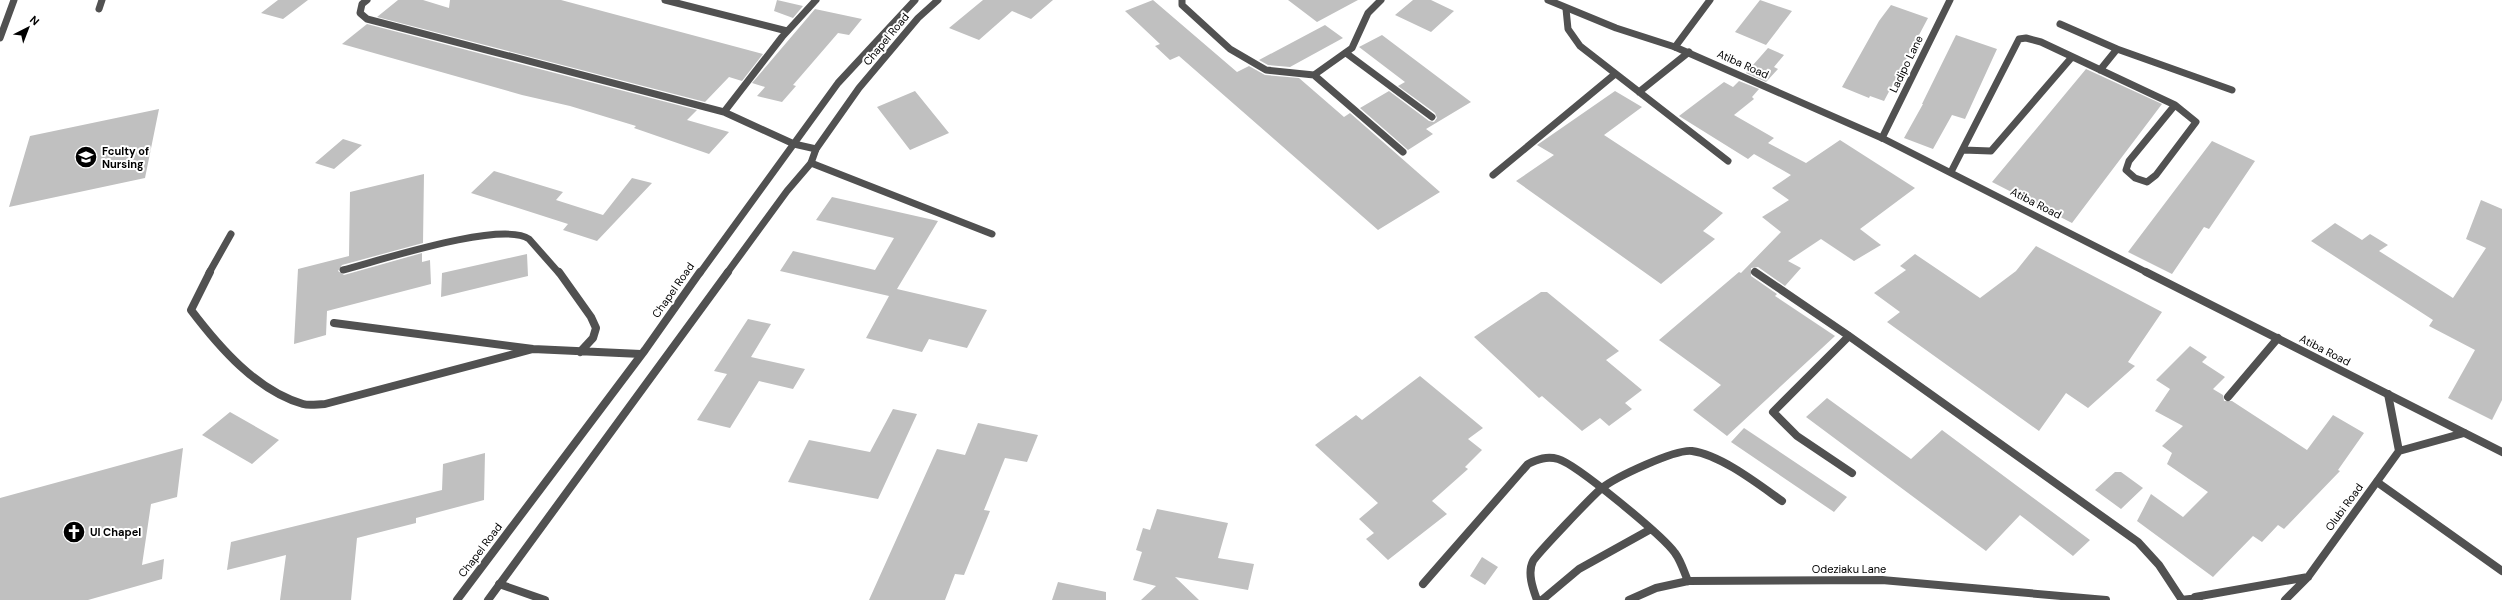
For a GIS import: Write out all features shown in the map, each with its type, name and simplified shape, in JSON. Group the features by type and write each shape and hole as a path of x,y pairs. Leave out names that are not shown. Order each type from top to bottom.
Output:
{"street":[{"path":"0,38 14,0"},
{"path":"99,9 102,0"},
{"path":"367,0 362,4 360,13 367,19 724,112 794,144 816,149"},
{"path":"665,0 787,31"},
{"path":"724,112 787,31 816,0"},
{"name":"Chapel Road","path":"457,600 641,354 763,183 794,144 838,83 915,0"},
{"name":"Chapel Road","path":"488,600 787,191 810,163 816,149 859,88 918,18 938,0"},
{"path":"1182,0 1182,5 1230,49 1266,70 1314,76 1403,152"},
{"path":"1314,76 1346,54 1354,44 1368,12 1381,0"},
{"name":"Atiba Road","path":"1548,0 1566,9 1616,28 1689,52 1882,138 2502,452"},
{"path":"1676,47 1710,0"},
{"name":"Ladipo Lane","path":"1882,138 1950,0"},
{"path":"1566,9 1564,21 1568,32 1585,51 1728,161"},
{"path":"2060,24 2117,49 2232,90"},
{"path":"1951,172 2019,39 2026,38 2041,42 2175,105 2196,122 2156,175 2147,182 2131,177 2126,170 2129,161 2175,105"},
{"path":"2100,70 2117,49"},
{"path":"1639,92 1689,52"},
{"path":"1346,54 1432,117"},
{"path":"1963,150 1991,152 2072,57"},
{"path":"1493,175 1615,74"},
{"path":"810,163 992,234"},
{"path":"343,270 479,236 515,233 526,235 568,282 596,326 595,337 580,352"},
{"path":"231,234 202,286 191,310 210,337 256,379 304,404 325,404 533,349"},
{"path":"1755,272 1849,336 2138,542 2159,565 2181,600 2308,577"},
{"path":"334,323 533,349 641,354"},
{"path":"1849,336 1773,412 1776,418 1786,427 1852,473"},
{"path":"2228,397 2278,338"},
{"path":"2388,394 2399,451 2464,433"},
{"path":"1537,600 1531,583 1530,573 1533,561 1602,488 1663,457 1691,451 1715,459 1752,480 1782,501"},
{"name":"Olubi Road","path":"2285,600 2308,577 2399,451"},
{"path":"1423,584 1528,464 1538,458 1550,457 1563,460 1602,488 1651,529 1675,553 1688,581"},
{"path":"2377,482 2502,571"},
{"path":"1542,600 1579,569 1651,529"},
{"name":"Odeziaku Lane","path":"1629,600 1656,588 1688,581 1882,580 2073,599 2106,600"},
{"path":"499,584 545,600"},
{"path":"2195,597 2205,600"}],"building":[{"path":"278,0 308,0 283,19 261,13"},
{"path":"398,0 423,0 449,8 450,0 561,0 763,54 742,81 729,77 705,102 377,17"},
{"path":"777,0 803,6 793,18 774,11"},
{"path":"983,0 1053,0 1031,19 1012,11 979,40 949,28"},
{"path":"1153,0 1237,72 1249,66 1265,75 1299,78 1344,117 1350,113 1440,192 1378,230 1179,56 1170,60 1155,46 1160,44 1125,11"},
{"path":"1288,0 1358,0 1317,22"},
{"path":"1413,0 1431,0 1454,11 1431,32 1395,15"},
{"path":"1760,0 1792,11 1766,45 1735,32"},
{"path":"1891,5 1928,18 1884,101 1870,96 1869,98 1842,87 1879,21"},
{"path":"815,9 862,19 849,35 838,33 793,85 796,86 782,102 757,96 765,87 752,83"},
{"path":"367,24 697,110 687,120 729,132 709,154 634,128 636,126 570,106 522,95 342,44"},
{"path":"1325,25 1343,38 1290,67 1268,65 1259,60"},
{"path":"1382,35 1471,102 1426,129 1433,134 1408,150 1360,108 1389,91 1429,121 1434,122 1437,118 1435,113 1398,86 1405,82 1359,47"},
{"path":"1956,35 1997,49 1965,119 1952,115 1933,149 1904,138 1923,104"},
{"path":"1768,48 1784,55 1774,67 1778,69 1766,82 1746,73"},
{"path":"2086,69 2162,104 2072,223 1992,182"},
{"path":"1739,81 1759,89 1752,97 1754,99 1734,115 1774,138 1768,143 1806,163 1840,140 1915,188 1860,229 1881,245 1854,261 1821,239 1788,261 1801,268 1785,286 1758,267 1751,268 1751,276 1777,294 1775,296 1835,336 1727,436 1693,410 1721,385 1659,340 1739,272 1741,273 1781,232 1762,217 1789,200 1772,188 1791,175 1754,154 1748,159 1679,116 1724,82 1733,87"},
{"path":"915,91 949,133 910,150 877,107"},
{"path":"1615,91 1642,107 1604,135 1723,213 1703,231 1715,239 1661,284 1516,181 1554,155 1537,145"},
{"name":"Fculty of Nursing","path":"159,109 145,178 9,207 30,136"},
{"path":"343,139 362,145 334,169 315,163"},
{"path":"2212,141 2255,161 2209,229 2204,227 2172,274 2128,252"},
{"path":"494,171 563,192 556,200 603,215 632,178 652,183 597,241 563,230 568,224 471,193"},
{"path":"424,174 423,243 342,265 338,271 344,275 422,253 422,262 430,260 431,284 327,311 326,335 294,344 298,269 349,256 350,192"},
{"path":"832,197 938,221 897,289 987,310 967,348 929,339 922,352 866,338 889,296 780,271 793,251 875,270 894,238 816,220"},
{"path":"2481,200 2502,209 2502,400 2492,420 2448,398 2475,350 2429,326 2433,320 2311,241 2335,223 2362,240 2370,234 2388,245 2379,251 2453,298 2486,248 2466,239"},
{"path":"2036,246 2162,312 2128,362 2135,366 2088,408 2066,393 2039,431 1887,322 1900,312 1874,293 1906,270 1900,266 1915,254 1980,298 2016,271"},
{"path":"527,254 528,276 441,297 442,273"},
{"path":"1541,292 1547,292 1619,351 1606,360 1642,390 1625,403 1632,409 1609,426 1600,418 1582,431 1542,396 1539,398 1474,337"},
{"path":"748,319 771,324 751,357 805,369 793,389 759,381 730,428 697,420 727,374 714,371"},
{"path":"2190,346 2207,357 2202,362 2225,377 2213,389 2223,395 2224,401 2232,401 2307,450 2333,415 2364,433 2338,470 2340,471 2284,529 2278,525 2262,542 2253,536 2213,577 2137,521 2151,494 2183,517 2208,492 2167,464 2172,453 2162,446 2183,426 2155,411 2170,389 2156,380"},
{"path":"1420,376 1483,428 1468,439 1482,450 1465,467 1468,469 1432,501 1447,514 1388,560 1366,539 1374,533 1359,519 1378,503 1315,445 1356,415 1362,420"},
{"path":"1827,398 1911,459 1942,430 2090,540 2073,556 2020,515 1986,551 1806,417"},
{"path":"893,409 917,414 878,499 788,482 809,440 870,452"},
{"path":"230,412 279,440 252,464 202,435"},
{"path":"978,423 1038,435 1027,462 1005,458 984,510 990,511 964,575 955,574 945,600 869,600 937,449 965,455"},
{"path":"1744,428 1847,497 1834,512 1731,442"},
{"name":"UI Chapel","path":"183,448 177,497 151,504 142,565 164,559 162,579 88,600 0,600 0,498"},
{"path":"485,453 484,500 416,518 416,523 357,538 351,600 280,600 286,555 227,570 231,542 442,490 443,464"},
{"path":"2115,472 2121,472 2143,488 2121,509 2095,490"},
{"path":"1157,509 1228,523 1218,558 1254,564 1248,590 1175,577 1199,600 1141,600 1156,586 1133,580 1142,552 1136,550 1143,528 1150,530"},
{"path":"1482,557 1498,567 1485,585 1470,576"},
{"path":"1058,582 1106,592 1106,600 1052,600"}],"place":[{"name":"Fculty of Nursing","path":"86,157"},
{"name":"UI Chapel","path":"74,532"}]}
